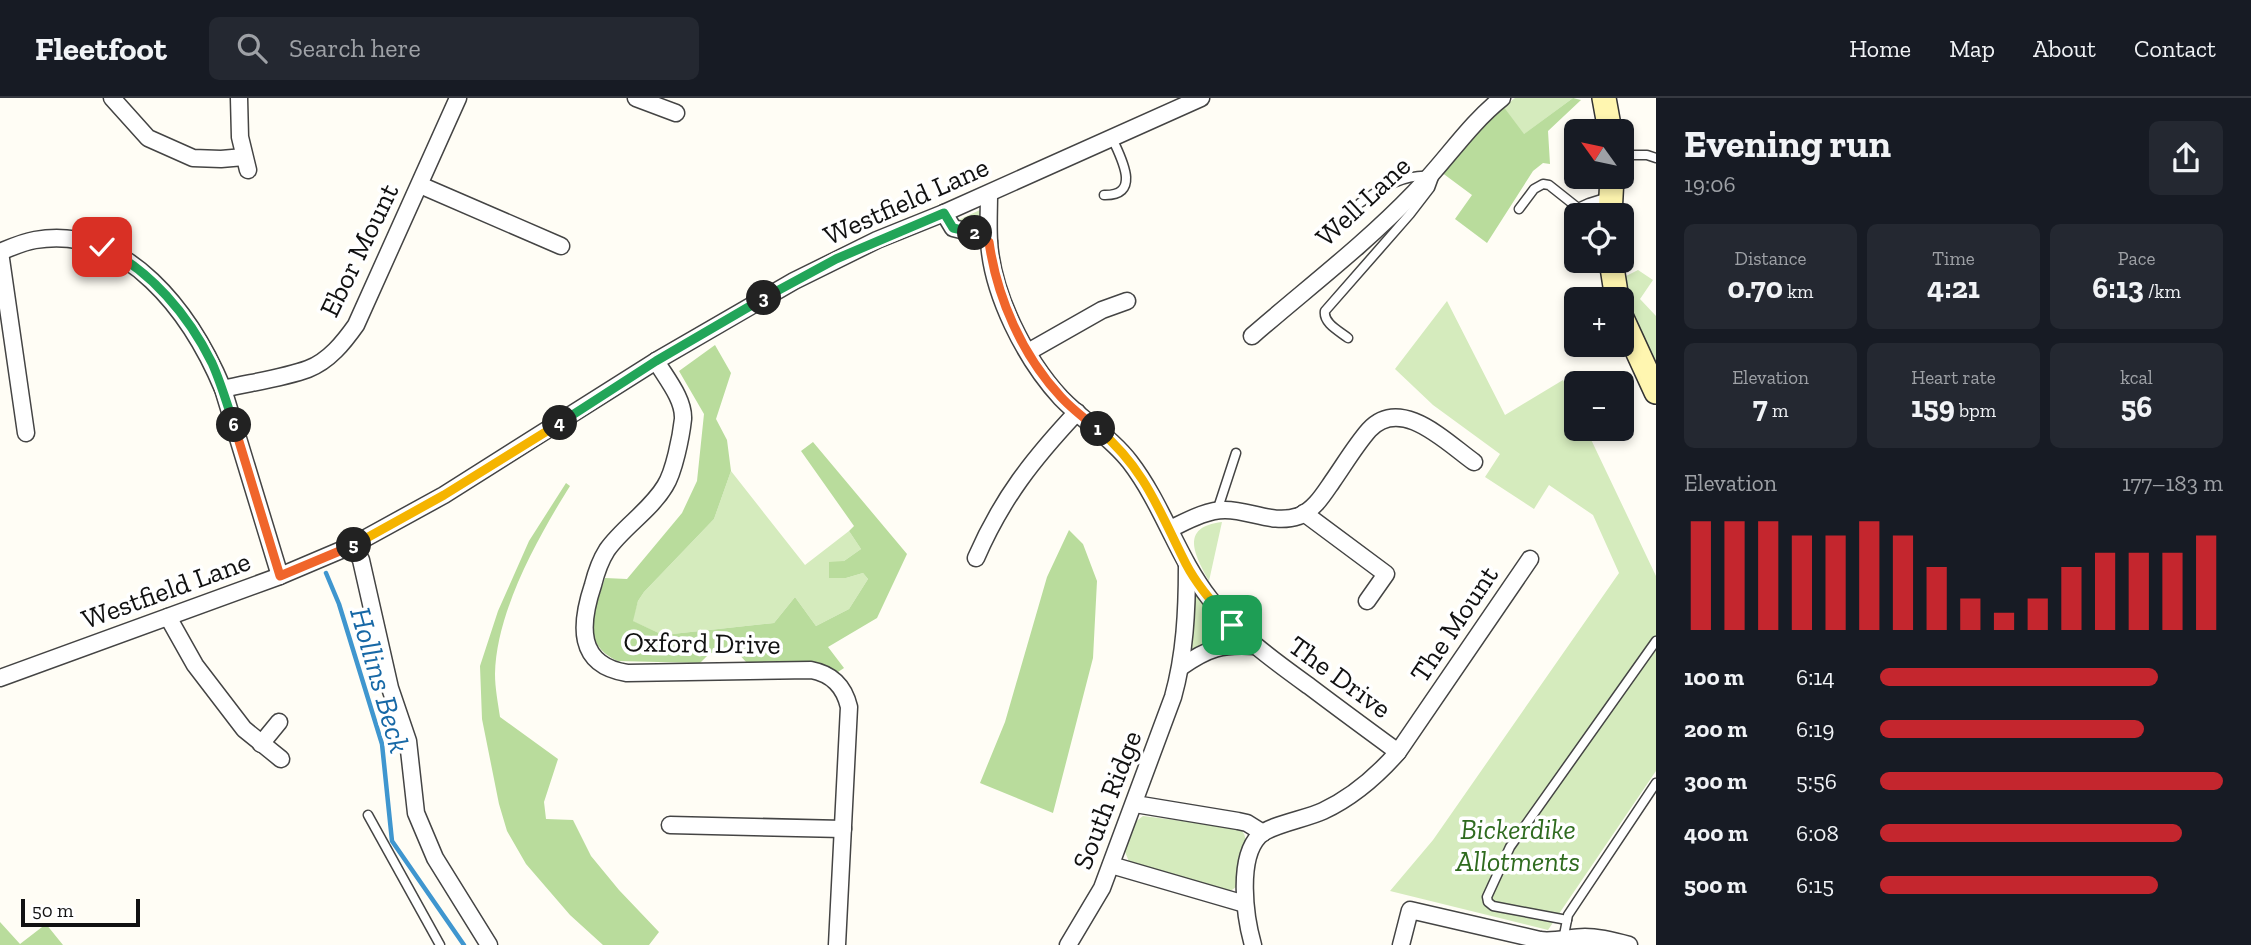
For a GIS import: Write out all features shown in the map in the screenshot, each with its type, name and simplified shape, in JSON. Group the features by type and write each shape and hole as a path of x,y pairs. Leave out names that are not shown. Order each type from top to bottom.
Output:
{"street":[{"path":"112,98 148,138 194,158 221,159 246,164 240,137 239,98"},
{"name":"Ebor Mount","path":"223,389 308,369 340,346 356,325 458,98"},
{"path":"636,98 676,113"},
{"name":"Westfield Lane","path":"0,678 280,576 353,545 444,495 656,361 794,281 836,259 989,194 1202,98"},
{"name":"Well Lane","path":"1252,336 1376,231 1502,98"},
{"path":"1604,98 1608,119"},
{"path":"420,185 561,246"},
{"name":"The Drive","path":"989,194 989,242 992,263 1005,306 1028,352 1049,384 1126,457 1145,482 1187,566 1209,598 1254,646 1398,752 1370,781 1337,804 1308,818 1274,827 1263,833"},
{"path":"944,213 953,228 977,233 989,242"},
{"path":"26,433 0,252 22,243 56,238 91,243 123,258 150,279 178,311 211,362 223,389 280,576"},
{"path":"1028,352 1102,310 1127,301"},
{"path":"1634,344 1656,392"},
{"name":"Oxford Drive","path":"656,361 679,401 683,416 670,475 660,492 603,558 588,600 583,626 588,649 604,666 627,673 811,670 832,678 846,696 849,707 837,945"},
{"path":"976,558 1014,485 1077,412"},
{"path":"1170,529 1217,511 1234,510 1276,520 1304,513 1320,500 1368,432 1385,419 1396,417 1417,422 1474,462"},
{"path":"1304,513 1386,574 1367,601"},
{"path":"353,545 361,560 390,688 408,741 416,813 435,858 489,945"},
{"name":"The Mount","path":"1398,752 1530,559"},
{"name":"South Ridge","path":"1068,945 1089,912 1111,865 1173,697 1185,641 1187,566"},
{"path":"169,617 195,664 244,729 281,760"},
{"path":"1181,667 1199,654 1214,648 1230,645 1254,646"},
{"path":"261,744 279,722"},
{"path":"1135,804 1247,823 1263,833 1254,844 1246,878 1245,904 1253,945"},
{"path":"670,825 843,829"},
{"path":"1111,865 1245,904"},
{"path":"1401,945 1410,910 1540,940 1562,942 1598,937 1629,945"}],"lane":[{"path":"1104,195 1117,194 1127,178 1112,138"},
{"path":"1634,155 1656,158"},
{"path":"1348,338 1326,321 1325,311 1410,214 1430,188 1432,173 1383,187 1360,203"},
{"path":"1519,209 1534,189 1543,184 1549,185 1578,208 1611,196"},
{"path":"1217,511 1236,453"},
{"path":"1567,920 1493,906 1487,897 1510,846 1656,641"},
{"path":"1562,942 1568,915 1656,782"},
{"path":"368,814 440,945"}],"green space":[{"path":"1515,98 1573,98 1523,135 1503,107"},
{"path":"1573,98 1581,100 1548,131 1550,164 1543,163 1533,171 1487,243 1455,219 1472,195 1441,172 1466,142 1503,106 1524,134"},
{"path":"980,210 981,225 964,225 956,221"},
{"path":"1638,270 1653,280 1640,299 1656,316 1656,362 1634,317 1634,287 1626,287 1624,277"},
{"name":"Bickerdike Allotments","path":"1447,301 1505,415 1563,380 1564,441 1592,441 1656,576 1656,771 1548,930 1390,891 1433,840 1619,573 1593,515 1549,485 1534,509 1485,477 1500,454 1433,405 1395,369"},
{"path":"715,345 731,373 716,419 727,440 731,471 714,519 644,592 638,601 633,621 663,635 774,623 795,597 816,626 849,609 868,579 863,573 846,578 829,578 829,562 844,561 861,549 849,531 854,526 801,451 813,442 907,554 877,618 828,647 844,668 838,672 806,662 747,663 736,651 710,653 700,663 618,661 606,654 594,635 594,614 605,578 627,579 682,513 697,481 704,414 679,371"},
{"path":"731,471 805,565 849,531 861,549 844,561 829,578 846,578 863,573 868,579 849,609 816,626 795,597 774,623 663,635 632,621 638,601 644,592 714,519"},
{"path":"566,483 570,486 532,552 503,626 495,674 500,717 558,759 544,802 546,819 573,820 591,856 659,932 649,945 603,945 570,915 526,864 507,831 482,719 480,666 498,611 529,541"},
{"path":"1222,522 1209,581 1199,562 1194,544 1195,536 1209,525"},
{"path":"1069,530 1083,544 1097,581 1093,658 1053,813 980,783 1005,722 1047,577"},
{"path":"1195,595 1199,596 1233,634 1232,638 1192,651"},
{"path":"1143,816 1241,830 1246,841 1236,887 1229,892 1129,862 1124,849 1134,823"},
{"path":"0,922 20,944 46,924 63,945 0,945"}],"waterway":[{"name":"Hollins Beck","path":"326,573 339,604 382,744 392,841 464,945"}],"route":[{"path":"102,247 123,258 150,279 178,311 211,362 223,389 280,576 353,545 397,522 538,437 656,361 794,281 877,240 944,213 953,228 977,233 989,242 992,263 1005,306 1028,352 1062,399 1126,457 1145,482 1187,566 1232,625"}]}
